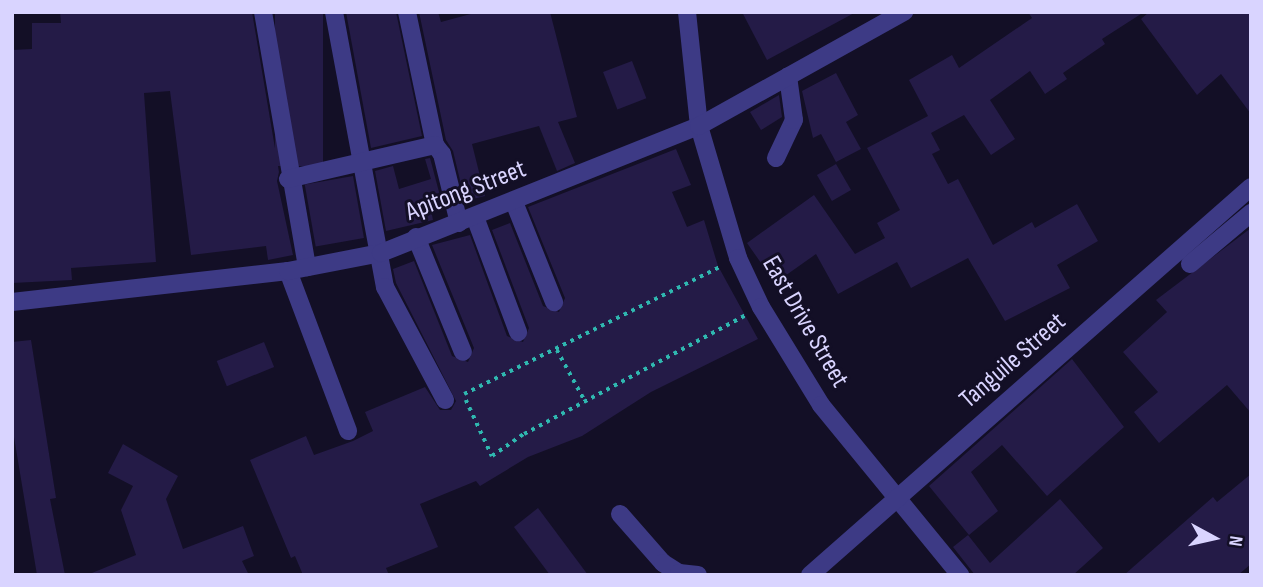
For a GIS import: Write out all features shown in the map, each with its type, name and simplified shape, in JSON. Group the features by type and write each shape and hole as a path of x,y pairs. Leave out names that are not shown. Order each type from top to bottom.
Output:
{"street":[{"path":"263,12 288,179 307,267"},
{"path":"334,12 381,253 385,287 445,400"},
{"path":"407,12 435,145 442,154 467,220 518,332"},
{"name":"East Drive Street","path":"687,12 699,126 738,258 761,307 821,405 960,575"},
{"name":"Apitong Street","path":"12,302 288,271 381,253 699,126 904,12"},
{"path":"776,158 794,120 788,76"},
{"path":"288,179 435,145"},
{"name":"Tanguile Street","path":"810,575 1251,187"},
{"path":"514,202 554,302"},
{"path":"1190,264 1251,213"},
{"path":"416,237 463,352"},
{"path":"288,271 348,431"},
{"path":"620,514 663,563 679,573 698,575"}],"path":[{"path":"463,394 727,264"},
{"path":"445,400 460,391 463,394 492,456 524,434 586,404 749,313"},
{"path":"556,349 586,404"}],"building":[{"path":"60,12 252,12 279,172 277,181 293,255 268,260 266,246 191,255 170,91 144,93 156,262 71,268 72,280 12,283 12,50 32,49 32,23 61,23"},
{"path":"275,12 323,12 323,166 275,166"},
{"path":"346,12 396,12 422,136 371,148"},
{"path":"419,12 438,12 441,22 478,12 550,12 577,117 558,122 575,163 557,171 539,126 472,144 485,196 465,201 453,151 446,140"},
{"path":"742,12 856,12 767,60"},
{"path":"1028,12 1144,12 1102,39 1105,44 1063,73 1067,79 1045,94 1030,71 990,100 1015,139 991,155 964,115 931,133 940,150 932,154 948,184 958,179 993,245 1032,222 1035,228 1077,204 1098,241 1057,265 1070,288 1005,321 968,258 911,288 897,262 838,294 816,254 775,283 747,243 814,195 855,254 885,238 877,223 900,210 867,148 928,116 909,80 952,55 959,68 1032,18"},
{"path":"1149,12 1251,12 1251,114 1221,74 1197,95 1141,19"},
{"path":"632,61 646,98 617,109 603,72"},
{"path":"836,73 858,115 846,122 861,149 836,162 821,134 813,138 802,91"},
{"path":"779,95 782,117 761,130 750,112"},
{"path":"676,149 691,185 672,192 687,227 704,220 718,266 758,339 651,392 582,436 528,457 480,486 476,481 420,504 438,547 386,568 389,575 303,575 295,556 291,558 250,460 306,436 314,455 353,441 373,431 365,412 425,387 440,410 451,410 456,401 396,283 393,269 414,261 452,356 468,362 474,348 432,245 470,235 507,336 523,342 529,328 492,230 510,223 543,306 559,312 565,298 528,207"},
{"path":"430,158 443,207 431,210 433,220 386,231 375,171 393,166 399,189 431,179 425,159"},
{"path":"836,164 851,190 832,201 817,175"},
{"path":"353,176 364,238 316,247 305,185"},
{"path":"1251,228 1251,413 1227,385 1159,443 1134,412 1158,392 1123,352 1167,312 1156,300"},
{"path":"31,340 56,498 50,499 65,575 37,575 12,425 12,342"},
{"path":"264,342 274,367 227,386 217,361"},
{"path":"1072,359 1124,427 1047,496 1002,445 971,472 998,511 969,535 929,486"},
{"path":"123,444 178,476 166,499 183,549 243,526 254,556 242,561 249,575 87,575 136,555 121,510 133,486 108,473"},
{"path":"1251,474 1251,564 1238,575 1124,575 1213,497 1217,502"},
{"path":"1060,499 1103,548 1073,575 975,575 953,547 968,535 990,563"},
{"path":"538,508 588,575 550,575 514,527"}]}
